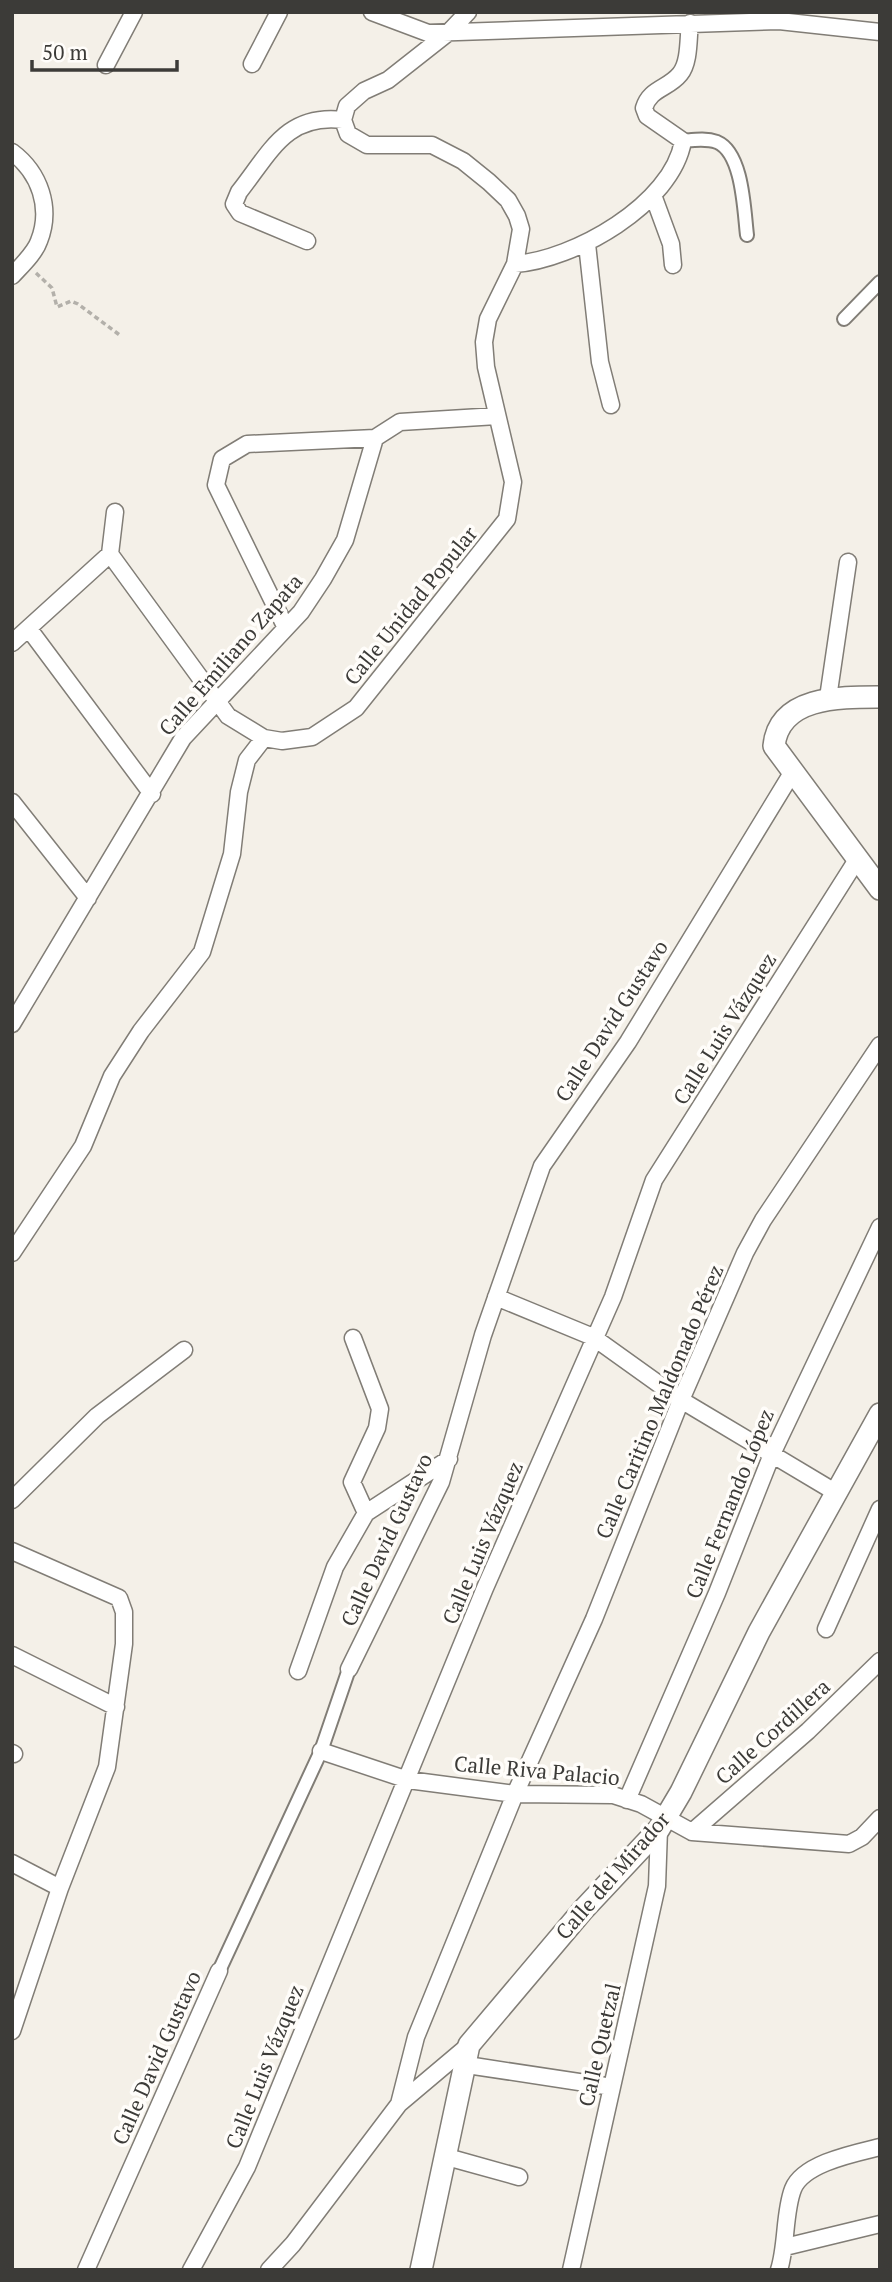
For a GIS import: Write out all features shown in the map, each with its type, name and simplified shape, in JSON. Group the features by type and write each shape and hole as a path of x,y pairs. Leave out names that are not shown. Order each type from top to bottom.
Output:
{"street":[{"path":"107,65 134,12"},
{"path":"252,64 279,12"},
{"path":"372,12 428,33 779,20 880,32"},
{"path":"307,241 240,213 234,204 239,192 285,134 300,124 321,117 344,120 347,106 364,91 388,80 449,33 468,12"},
{"path":"690,23 684,67 674,80 652,93 644,108 647,116 683,141 706,140 726,148 738,171 747,235"},
{"name":"Calle Unidad Popular","path":"264,738 282,741 312,737 356,708 507,519 513,482 486,367 484,342 488,319 514,264 521,229 517,216 508,200 463,161 432,145 367,145 348,134 344,120"},
{"path":"514,264 538,262 587,244 653,194 682,149 683,141"},
{"path":"12,152 23,160 41,187 45,212 39,243 17,270"},
{"path":"653,194 671,244 673,265"},
{"path":"587,244 600,362 611,405"},
{"path":"844,319 880,282"},
{"path":"286,628 216,485 222,459 247,444 375,438 400,422 445,417 497,416"},
{"name":"Calle Emiliano Zapata","path":"15,1014 89,898 183,737 286,628 323,579 345,540 375,438"},
{"path":"12,643 110,554 115,512"},
{"path":"12,1253 83,1146 112,1076 134,1042 202,952 232,854 239,792 247,760 264,738 228,716 110,554"},
{"path":"828,698 848,562"},
{"path":"29,629 152,794"},
{"path":"880,696 828,698 786,716 776,730 774,746 880,889"},
{"name":"Calle David Gustavo","path":"86,2270 219,1971 321,1751 349,1669 441,1482 496,1297 542,1166 628,1042 792,773"},
{"path":"12,802 89,898"},
{"name":"Calle Luis Vázquez","path":"191,2270 247,2167 491,1576 593,1337 613,1297 654,1180 858,858"},
{"name":"Calle Caritino Maldonado Pérez","path":"399,2104 416,2037 515,1794 594,1619 681,1400 762,1220 880,1045"},
{"name":"Calle Fernando López","path":"627,1800 717,1593 772,1454 880,1227"},
{"path":"496,1297 593,1337 681,1400 835,1492"},
{"path":"354,1338 380,1409 377,1428 352,1482 366,1513"},
{"path":"12,1500 97,1416 184,1350"},
{"name":"Calle del Mirador","path":"421,2270 468,2055 583,1910 662,1824 759,1632 880,1414"},
{"path":"298,1671 335,1567 366,1513 449,1459"},
{"path":"826,1629 880,1509"},
{"path":"12,1551 119,1598 124,1612 124,1644 107,1768 60,1888 12,2031"},
{"path":"12,1655 116,1707"},
{"name":"Calle Cordillera","path":"692,1832 808,1731 880,1661"},
{"name":"Calle Riva Palacio","path":"321,1751 408,1780 515,1794 613,1795 627,1800 662,1824"},
{"path":"662,1824 692,1832 849,1844 862,1837 880,1818"},
{"name":"Calle Quetzal","path":"571,2270 657,1886 662,1824"},
{"path":"12,1863 60,1888"},
{"path":"269,2270 293,2244 399,2104 468,2055 612,2087"},
{"path":"779,2270 793,2187 811,2171 837,2158 880,2147"},
{"path":"447,2157 519,2177"},
{"path":"785,2247 880,2224"},
{"path":"288,2270 293,2244"}],"path":[{"path":"17,270 52,288 57,307 71,301 78,304 121,336"}]}
